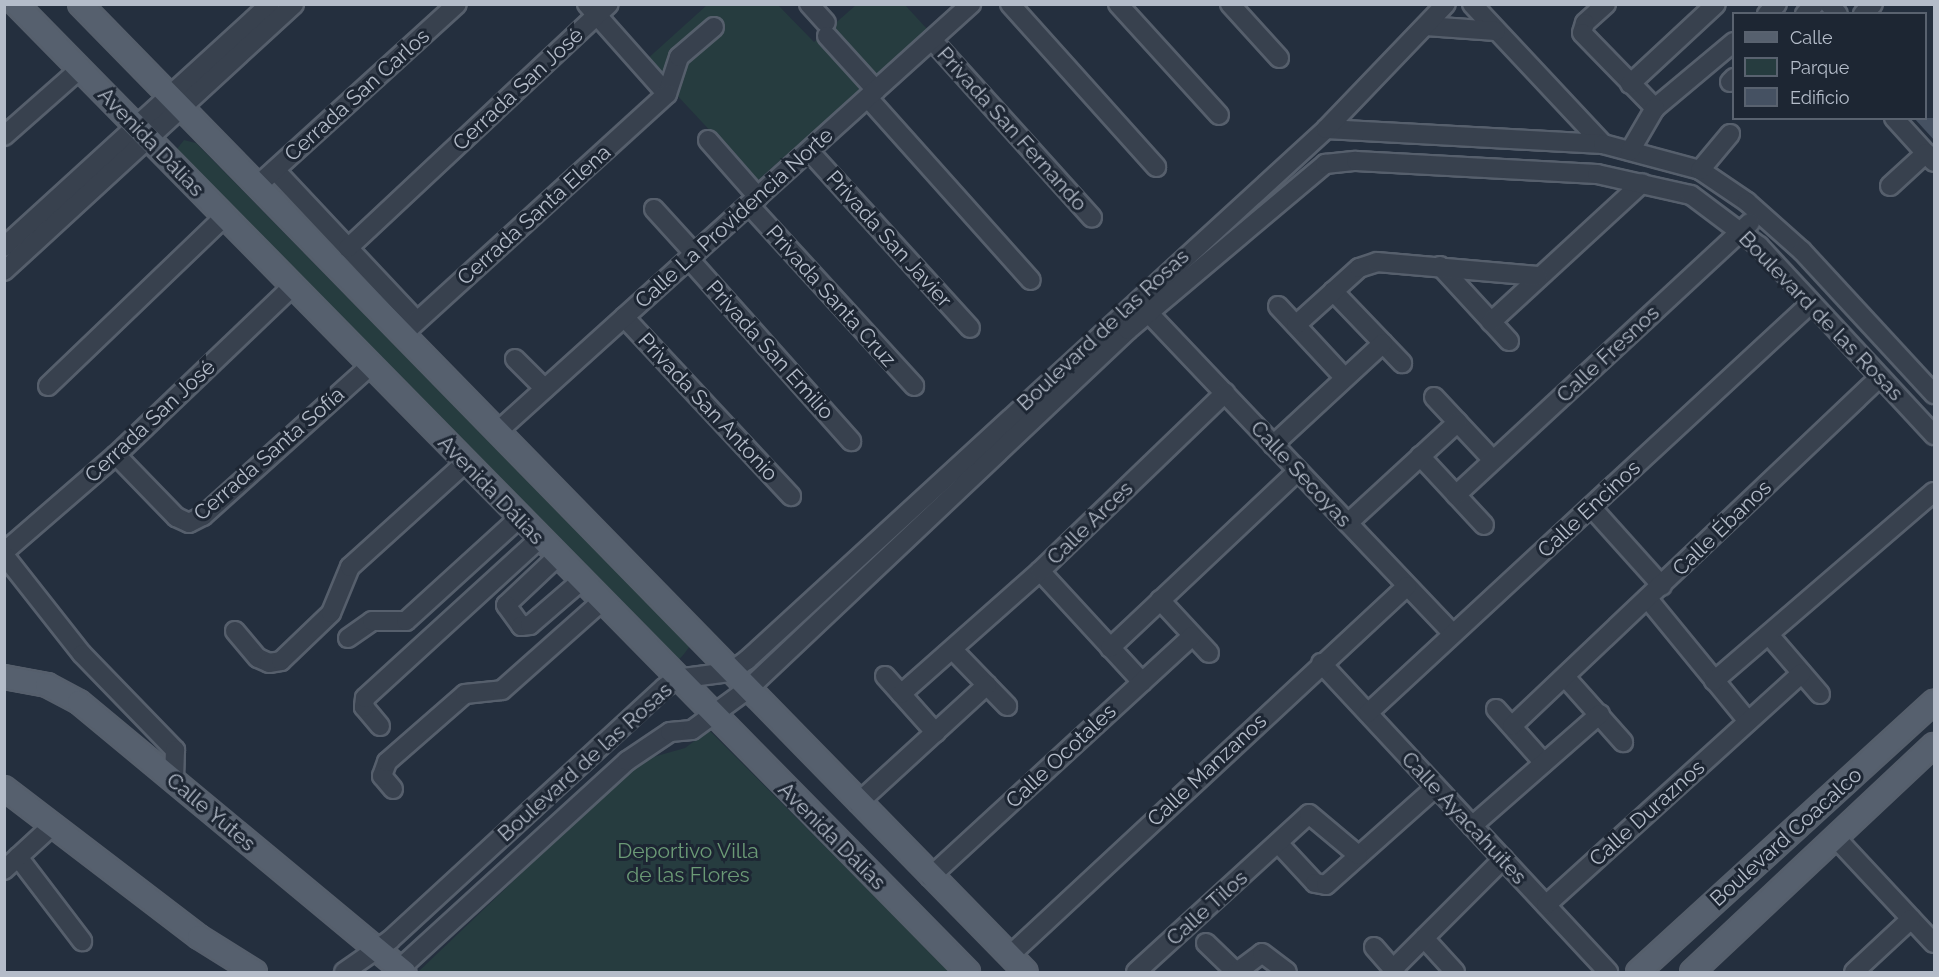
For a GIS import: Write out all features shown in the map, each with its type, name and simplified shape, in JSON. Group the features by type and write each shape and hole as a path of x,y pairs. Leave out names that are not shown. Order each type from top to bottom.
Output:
{"main road":[{"name":"Avenida Dálias","path":"16,4 713,717 968,972"},
{"name":"Avenida Dálias","path":"85,6 257,186 409,328 497,432 930,877 1026,972"},
{"name":"Calle Yutes","path":"4,677 61,690 174,781 378,951 400,972"},
{"name":"Boulevard Coacalco","path":"1638,972 1935,702"},
{"name":"Boulevard Coacalco","path":"1692,972 1935,745"},
{"path":"4,788 199,938 255,972"}],"street":[{"path":"4,10 10,4"},
{"path":"4,270 175,102 270,4"},
{"path":"175,102 294,4"},
{"name":"Cerrada San Carlos","path":"257,186 457,4"},
{"path":"809,4 872,94 1031,280"},
{"path":"1010,4 1156,167"},
{"path":"1118,4 1219,115"},
{"path":"1230,4 1279,58"},
{"path":"1326,129 1446,4"},
{"path":"1472,4 1603,144"},
{"path":"1606,4 1584,23 1582,33 1655,108"},
{"path":"1630,84 1716,4"},
{"name":"Calle La Providencia Norte","path":"497,432 932,40 966,6"},
{"path":"597,8 667,94"},
{"name":"Cerrada San José","path":"348,248 597,8"},
{"path":"1426,26 1497,31"},
{"path":"667,94 679,57 714,27"},
{"name":"Privada San Fernando","path":"932,40 1092,218"},
{"path":"1630,151 1655,108 1732,44"},
{"path":"4,136 80,69"},
{"name":"Cerrada Santa Elena","path":"409,328 667,94"},
{"path":"1890,186 1930,157 1896,120"},
{"name":"Boulevard de las Rosas","path":"344,972 378,951 676,679 730,672 1136,298 1326,129 1603,144 1700,170 1760,213 1802,251 1935,394"},
{"path":"4,247 142,133"},
{"path":"1700,170 1730,134"},
{"name":"Privada Santa Cruz","path":"708,140 753,201 914,386"},
{"name":"Privada San Javier","path":"809,151 970,328"},
{"name":"Boulevard de las Rosas","path":"400,972 627,762 670,732 692,730 713,717 748,689 1149,313 1325,164 1341,160 1597,174 1691,195 1742,231 1935,435"},
{"path":"275,170 348,248 409,328"},
{"path":"1491,322 1537,276 1642,183"},
{"name":"Privada San Emilio","path":"654,209 692,257 851,441"},
{"name":"Calle Fresnos","path":"1456,495 1760,213"},
{"path":"48,386 224,217"},
{"path":"1296,326 1359,268 1377,262 1537,276"},
{"path":"1440,266 1509,341"},
{"name":"Cerrada San José","path":"4,553 116,455 292,287"},
{"path":"1333,291 1402,363"},
{"name":"Calle Secoyas","path":"1136,298 1453,634"},
{"name":"Calle Encinos","path":"1368,713 1811,303"},
{"path":"1278,306 1345,378"},
{"name":"Privada San Antonio","path":"624,318 791,496"},
{"path":"1273,445 1383,343"},
{"path":"515,358 545,389"},
{"name":"Cerrada Santa Sofía","path":"116,455 176,517 189,523 370,366"},
{"name":"Calle Ébanos","path":"1512,726 1566,678 1879,378"},
{"name":"Calle Arces","path":"901,694 1040,571 1225,393"},
{"path":"1434,397 1493,460"},
{"path":"1348,523 1458,422"},
{"path":"1420,456 1484,525"},
{"path":"235,631 258,658 269,663 281,661 331,613 350,567 465,463"},
{"path":"1110,648 1298,471"},
{"path":"1714,681 1935,492"},
{"path":"1591,507 1662,586"},
{"path":"348,638 372,621 406,621 519,518"},
{"path":"380,726 364,707 365,699 539,539"},
{"path":"4,553 82,654 176,750 174,781"},
{"path":"557,557 506,605 521,626 530,625 581,581"},
{"path":"1040,571 1142,682"},
{"name":"Calle Manzanos","path":"1009,956 1321,663 1407,586"},
{"path":"1648,599 1748,722"},
{"path":"1160,600 1209,653"},
{"path":"393,789 382,776 387,762 465,694 502,690 601,602"},
{"path":"1769,635 1820,694"},
{"name":"Calle Ocotales","path":"930,877 1192,636"},
{"path":"953,650 1007,706"},
{"name":"Calle Ayacahuites","path":"1321,663 1608,972"},
{"name":"Calle Duraznos","path":"1546,905 1802,673"},
{"path":"885,676 936,733"},
{"path":"1566,678 1623,742"},
{"path":"858,803 987,685"},
{"path":"1496,709 1544,763"},
{"path":"1472,826 1600,714"},
{"path":"1278,843 1319,885 1358,855 1436,787"},
{"name":"Calle Tilos","path":"1136,972 1309,814 1358,855"},
{"path":"4,870 53,825"},
{"path":"1835,837 1935,944"},
{"path":"18,857 82,941"},
{"path":"1374,947 1395,971 1424,938 1503,859"},
{"path":"1854,972 1911,919"},
{"path":"1424,938 1455,972"},
{"path":"1206,943 1237,972 1262,953 1287,972"}],"green space":[{"path":"707,5 778,5 814,42 856,5 905,5 928,30 757,181 645,61"},
{"path":"184,140 196,143 690,646 675,664 173,154"},
{"name":"Deportivo Villa de las Flores","path":"709,730 950,972 418,972 639,761 685,748"}],"building":[{"path":"1935,118 1935,141 1916,120"}]}
